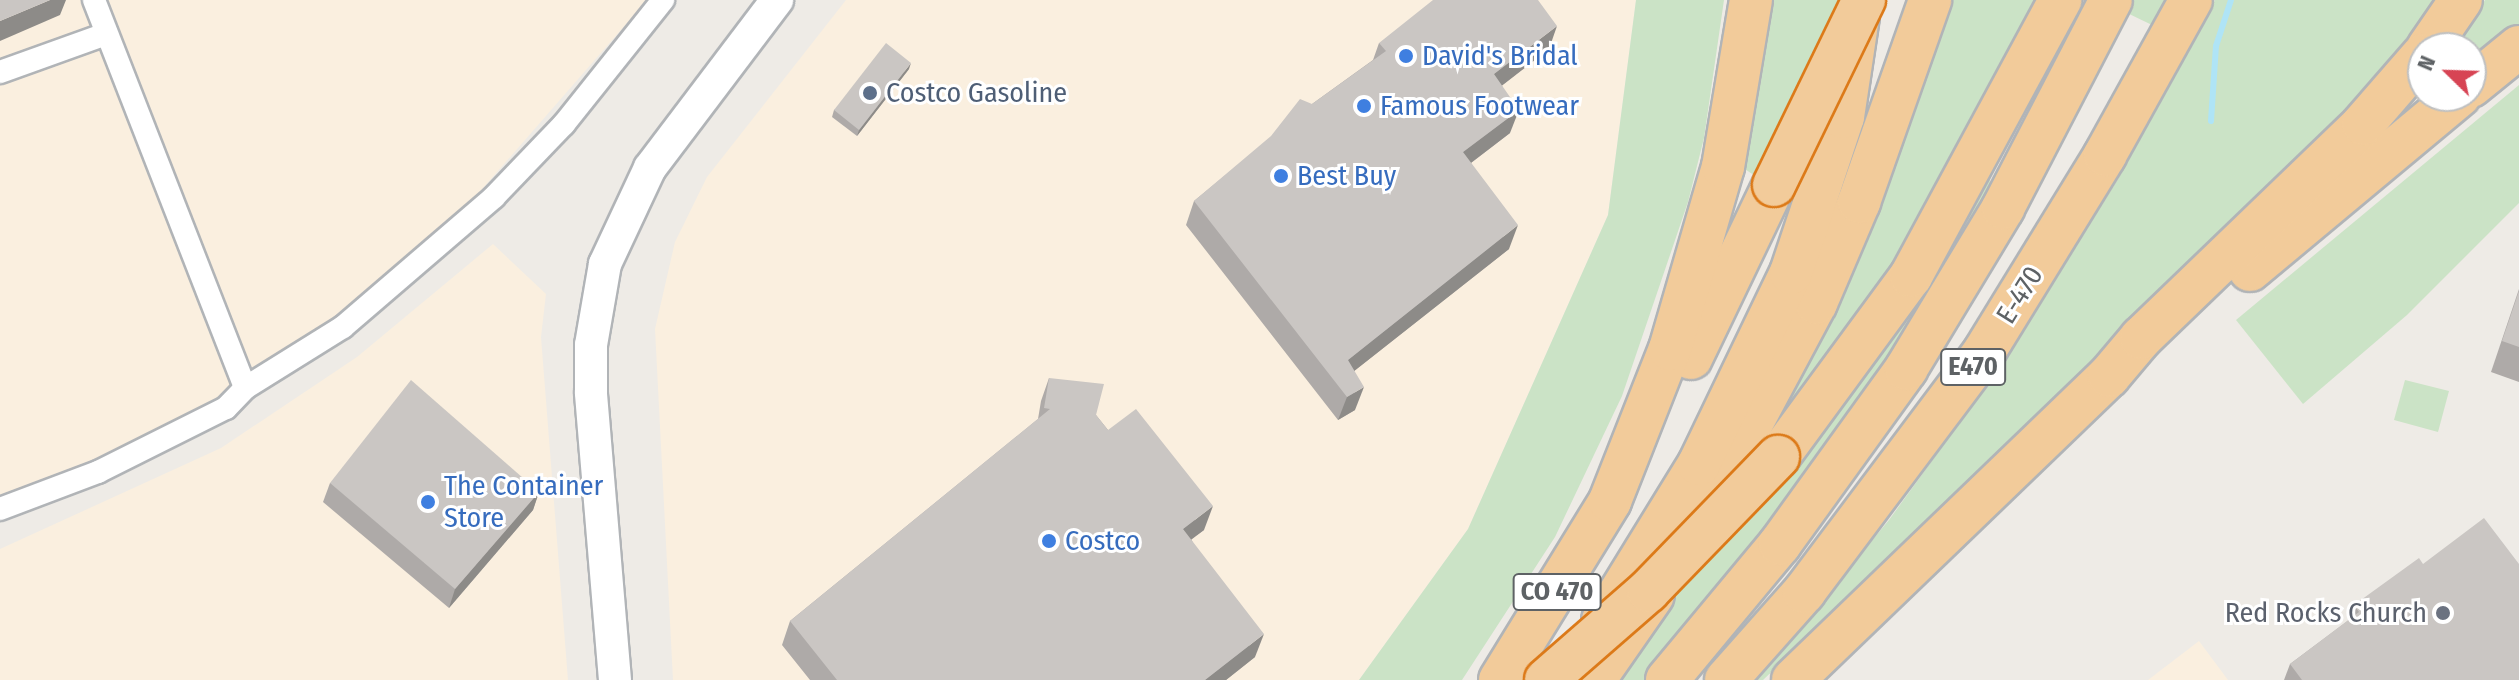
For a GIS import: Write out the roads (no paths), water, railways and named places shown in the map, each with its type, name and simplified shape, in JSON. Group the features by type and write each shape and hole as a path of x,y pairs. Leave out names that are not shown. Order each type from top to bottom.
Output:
{"highway":[{"path":"1610,501 1670,349 1704,243 1729,140 1751,0"},
{"path":"1610,501 1637,467 1862,0"},
{"path":"1558,680 1678,502 1769,324 1833,152 1849,88 1862,0"},
{"path":"1594,680 1685,546 1769,399 1855,211 1930,0"},
{"path":"1546,680 1648,591 1802,429 1901,293 1997,123 2060,0"},
{"path":"1667,680 1780,544 1906,369 2003,208 2111,0"},
{"name":"E-470","path":"1726,680 1804,592 1984,352 2105,155 2191,0"},
{"path":"2439,32 2461,0"},
{"path":"2487,73 2519,47"},
{"path":"1793,680 2109,376 2141,338 2363,124 2407,73"},
{"path":"2109,376 2149,356 2440,112"},
{"name":"CO 470","path":"1500,680 1610,501"}],"main road":[{"path":"615,680 591,392 591,345 605,264 650,168 777,0"}],"street":[{"path":"94,0 245,388"},
{"path":"0,509 98,472 226,408 245,388 343,327 494,197 564,124 663,0"},
{"path":"0,72 106,34"}],"waterway":[{"path":"2211,121 2216,46 2231,0"}],"place":[{"name":"David's Bridal","path":"1406,56"},
{"name":"Costco Gasoline","path":"870,93"},
{"name":"Famous Footwear","path":"1364,106"},
{"name":"Best Buy","path":"1281,176"},
{"name":"The Container Store","path":"428,502"},
{"name":"Costco","path":"1049,541"},
{"name":"Red Rocks Church","path":"2443,613"}]}
